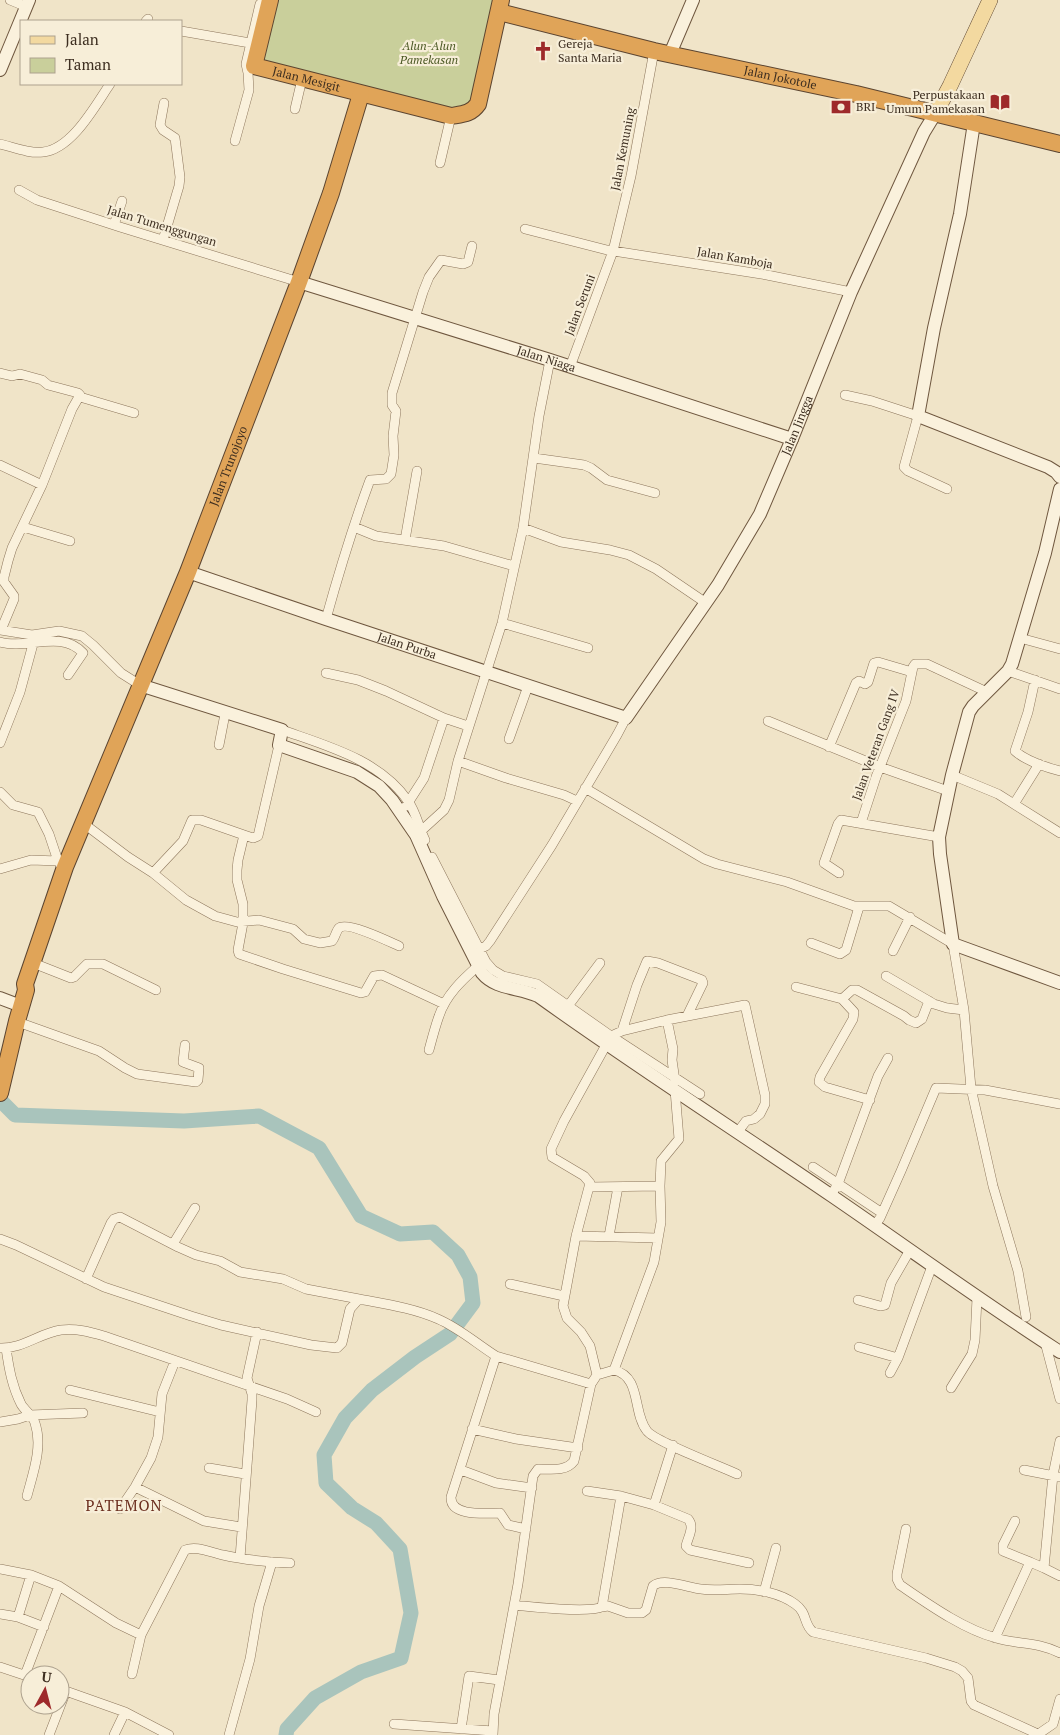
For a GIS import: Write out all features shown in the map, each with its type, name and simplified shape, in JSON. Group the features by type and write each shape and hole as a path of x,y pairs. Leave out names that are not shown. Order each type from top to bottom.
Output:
{"highway":[{"path":"249,67 269,2"},
{"name":"Jalan Jokotole","path":"500,6 654,51 856,94 1060,144"},
{"path":"451,116 468,114 478,104 500,6"},
{"name":"Jalan Mesigit","path":"249,67 451,116"},
{"name":"Jalan Trunojoyo","path":"12,1010 20,988 26,984 62,866 81,828 188,572 299,282 331,193 360,94"},
{"path":"0,1055 12,1010"},
{"path":"1,1088 12,1010"}],"main road":[{"path":"945,116 950,86 990,0"}],"street":[{"path":"10,0 28,3 21,20"},
{"path":"670,54 693,0"},
{"path":"235,141 249,90 250,43 260,4 269,2"},
{"path":"0,70 20,22"},
{"path":"182,31 250,43"},
{"name":"Jalan Kemuning","path":"613,251 631,176 654,51"},
{"path":"295,109 302,79"},
{"path":"0,144 32,152 43,152 63,143 81,126 109,85"},
{"path":"163,240 180,177 175,138 163,130 160,125 164,103"},
{"path":"440,163 451,116"},
{"name":"Jalan Jingga","path":"626,718 706,604 760,514 852,292 924,132 945,116"},
{"path":"948,489 904,467 918,416 934,328 960,214 974,123"},
{"name":"Jalan Tumenggungan","path":"19,190 37,200 299,282"},
{"path":"114,225 122,201"},
{"name":"Jalan Kamboja","path":"525,229 613,251 767,275 852,292"},
{"path":"326,619 349,537 370,480 386,479 391,474 396,412 392,405 392,393 429,277 438,262 444,260 466,264 472,246"},
{"name":"Jalan Seruni","path":"570,367 613,251"},
{"name":"Jalan Niaga","path":"299,282 550,360 792,439"},
{"path":"421,831 444,810 449,800 468,726 502,622 523,528 539,416 550,360"},
{"path":"0,373 12,376 20,374 42,380 48,385 78,393 80,397 134,414"},
{"path":"845,395 918,416 1048,467 1060,477"},
{"path":"80,397 66,422 42,485 12,548 4,577 6,586 15,597 1,630 32,635 58,631 82,636 121,674 140,685 225,714 282,730 336,764 368,778 405,807 421,831 447,894"},
{"path":"534,458 584,465 607,480 655,493"},
{"path":"0,465 42,485"},
{"path":"405,540 417,471"},
{"path":"1024,1322 1019,1278 992,1186 971,1088 964,1010 939,837 948,791 969,712 1008,671 1020,638 1060,489"},
{"path":"22,527 70,541"},
{"path":"354,527 376,536 444,546 514,566"},
{"path":"523,528 560,542 629,555 656,569 706,604"},
{"name":"Jalan Purba","path":"188,572 626,718"},
{"path":"502,622 588,648"},
{"path":"1020,638 1060,649"},
{"path":"0,642 33,644 64,641 83,653"},
{"path":"0,743 20,692 33,644"},
{"path":"68,675 83,653 92,644"},
{"path":"828,747 856,683 859,681 867,683 874,663 878,662 912,672 915,664 926,664 987,692"},
{"path":"1008,671 1060,689"},
{"name":"Jalan Veteran Gang IV","path":"861,823 880,767 906,701 912,672"},
{"path":"326,673 358,680 444,718 468,726"},
{"path":"1035,680 1029,707 1015,750 1020,755 1039,764 1060,771"},
{"path":"509,739 528,686"},
{"path":"218,745 225,714"},
{"path":"405,807 424,778 444,718"},
{"path":"476,950 486,946 490,941 552,845 618,735 626,718"},
{"path":"768,721 828,747 948,791"},
{"path":"153,873 183,840 192,820 201,820 253,838 258,836 282,730"},
{"path":"279,745 307,746"},
{"path":"458,761 506,778 564,795 577,801"},
{"path":"1014,804 1039,764"},
{"path":"952,775 986,788 1060,833"},
{"path":"586,788 704,859 787,882 850,905 859,907 884,905 910,917 953,944 1060,983"},
{"path":"0,792 13,805 38,812 62,866"},
{"path":"405,807 416,835 476,950 493,970 503,976 508,982"},
{"path":"839,873 824,863 841,820 939,837"},
{"path":"81,828 153,873 186,900 215,916 237,922 259,920 278,924 294,929 302,938 320,943 332,941 338,929 344,926 367,932 399,946"},
{"path":"244,835 237,870 237,880 243,904 238,950 241,956 361,993 365,992 372,978 377,975 382,976 444,1004"},
{"path":"0,868 31,860 62,866"},
{"path":"811,943 843,954 846,950 859,907"},
{"path":"892,951 910,917"},
{"path":"476,950 478,966 487,979 494,984 508,982 536,990 568,1006 608,1040"},
{"path":"622,1030 647,961 658,963 702,980 703,983 687,1016"},
{"path":"33,963 71,978 74,978 87,964 99,963 156,990"},
{"path":"568,1006 600,963"},
{"path":"429,1050 444,1004 456,987 478,966"},
{"path":"886,976 929,1001 943,1007 964,1010"},
{"path":"796,986 842,999 854,1012 854,1016 819,1082 825,1087 870,1100"},
{"path":"536,990 878,1220 910,1250 932,1266 977,1298 1024,1322 1045,1342 1060,1352"},
{"path":"842,999 852,990 857,990 916,1023 922,1019 929,1001"},
{"path":"597,1375 590,1346 581,1332 564,1313 564,1296 576,1236 590,1187 587,1179 552,1157 551,1151 568,1113 608,1040 622,1030 746,1005 765,1095 765,1104 760,1114 754,1119 746,1121 740,1129"},
{"path":"12,1010 99,1051 137,1074 196,1082 198,1080 199,1068 182,1060 185,1045"},
{"path":"614,1370 654,1262 661,1222 661,1161 678,1143 679,1139 672,1060 673,1049 667,1020"},
{"path":"834,1190 878,1076 888,1058"},
{"path":"674,1084 700,1094"},
{"path":"878,1220 902,1171 936,1088 971,1088 1060,1104"},
{"path":"813,1168 834,1190"},
{"path":"590,1187 660,1186"},
{"path":"610,1236 618,1187"},
{"path":"173,1244 195,1208"},
{"path":"86,1279 111,1223 116,1217 122,1218 196,1255 220,1261 240,1272 284,1279 306,1289 419,1312 453,1327 496,1356 591,1384"},
{"path":"576,1236 658,1238"},
{"path":"0,1240 16,1244 86,1279 141,1300 222,1325 311,1345 337,1348 342,1343 350,1309 359,1299"},
{"path":"858,1300 880,1306 885,1305 891,1282 910,1250"},
{"path":"890,1373 898,1358 932,1266"},
{"path":"510,1284 564,1296"},
{"path":"951,1388 972,1354 975,1340 977,1298"},
{"path":"27,1496 38,1449 35,1424 22,1406 11,1382 3,1348 29,1342 60,1330 81,1330 104,1336 302,1404 316,1412"},
{"path":"240,1558 252,1400 248,1370 257,1332"},
{"path":"1045,1342 1060,1399"},
{"path":"859,1347 898,1358"},
{"path":"496,1356 472,1429 461,1470 451,1496 451,1503 463,1512 500,1513 508,1525 526,1529"},
{"path":"120,1509 148,1465 158,1437 162,1394 175,1361"},
{"path":"394,1724 493,1733 499,1680 514,1605 535,1471 538,1469 568,1467 574,1461 591,1384 597,1375 614,1370 630,1379 645,1429 654,1436 737,1474"},
{"path":"70,1390 160,1412"},
{"path":"0,1422 30,1415 83,1413"},
{"path":"472,1429 516,1440 578,1448"},
{"path":"1044,1568 1060,1441"},
{"path":"654,1505 673,1446"},
{"path":"209,1468 245,1474"},
{"path":"461,1470 496,1483 532,1488"},
{"path":"1024,1470 1056,1476"},
{"path":"135,1487 204,1521 241,1527"},
{"path":"587,1491 621,1496 654,1505 683,1516 690,1521 691,1528 686,1545 690,1550 749,1563"},
{"path":"602,1608 621,1496"},
{"path":"1015,1521 1003,1545 1003,1551 1060,1576"},
{"path":"906,1529 897,1574 898,1584 942,1613 995,1638 1039,1644 1060,1653"},
{"path":"764,1592 776,1548"},
{"path":"132,1674 141,1635 185,1550 200,1549 240,1558 290,1563"},
{"path":"229,1735 250,1659 259,1606 272,1562"},
{"path":"995,1638 1030,1562"},
{"path":"0,1569 31,1575 60,1586 116,1623 141,1635"},
{"path":"18,1618 31,1575"},
{"path":"514,1605 585,1610 608,1606 628,1613 642,1613 646,1610 653,1586 661,1582 703,1590 745,1589 764,1592 783,1597 795,1604 805,1614 808,1628 813,1632 926,1658 962,1671 968,1678 971,1701 974,1705 1038,1734 1053,1724 1058,1712 1060,1699"},
{"path":"31,1665 60,1586"},
{"path":"0,1614 44,1627"},
{"path":"0,1667 20,1674"},
{"path":"457,1731 469,1676 499,1680"},
{"path":"70,1692 125,1712 168,1735"},
{"path":"114,1735 125,1712"},
{"path":"49,1735 55,1715"}],"green space":[{"name":"Alun-Alun Pamekasan","path":"272,0 499,0 474,97 464,107 456,109 258,59"}],"waterway":[{"path":"0,1100 15,1115 184,1121 259,1116 319,1148 361,1216 400,1234 433,1232 458,1255 470,1277 473,1303 450,1334 415,1357 372,1390 345,1418 324,1455 326,1483 352,1508 376,1523 400,1549 411,1613 401,1658 361,1672 315,1698 287,1729 286,1735"}],"place":[{"name":"Gereja Santa Maria","path":"543,51"},
{"name":"Perpustakaan Umum Pamekasan","path":"1000,102"},
{"name":"BRI","path":"841,107"}],"district":[{"name":"PATEMON","path":"124,1506"}]}
